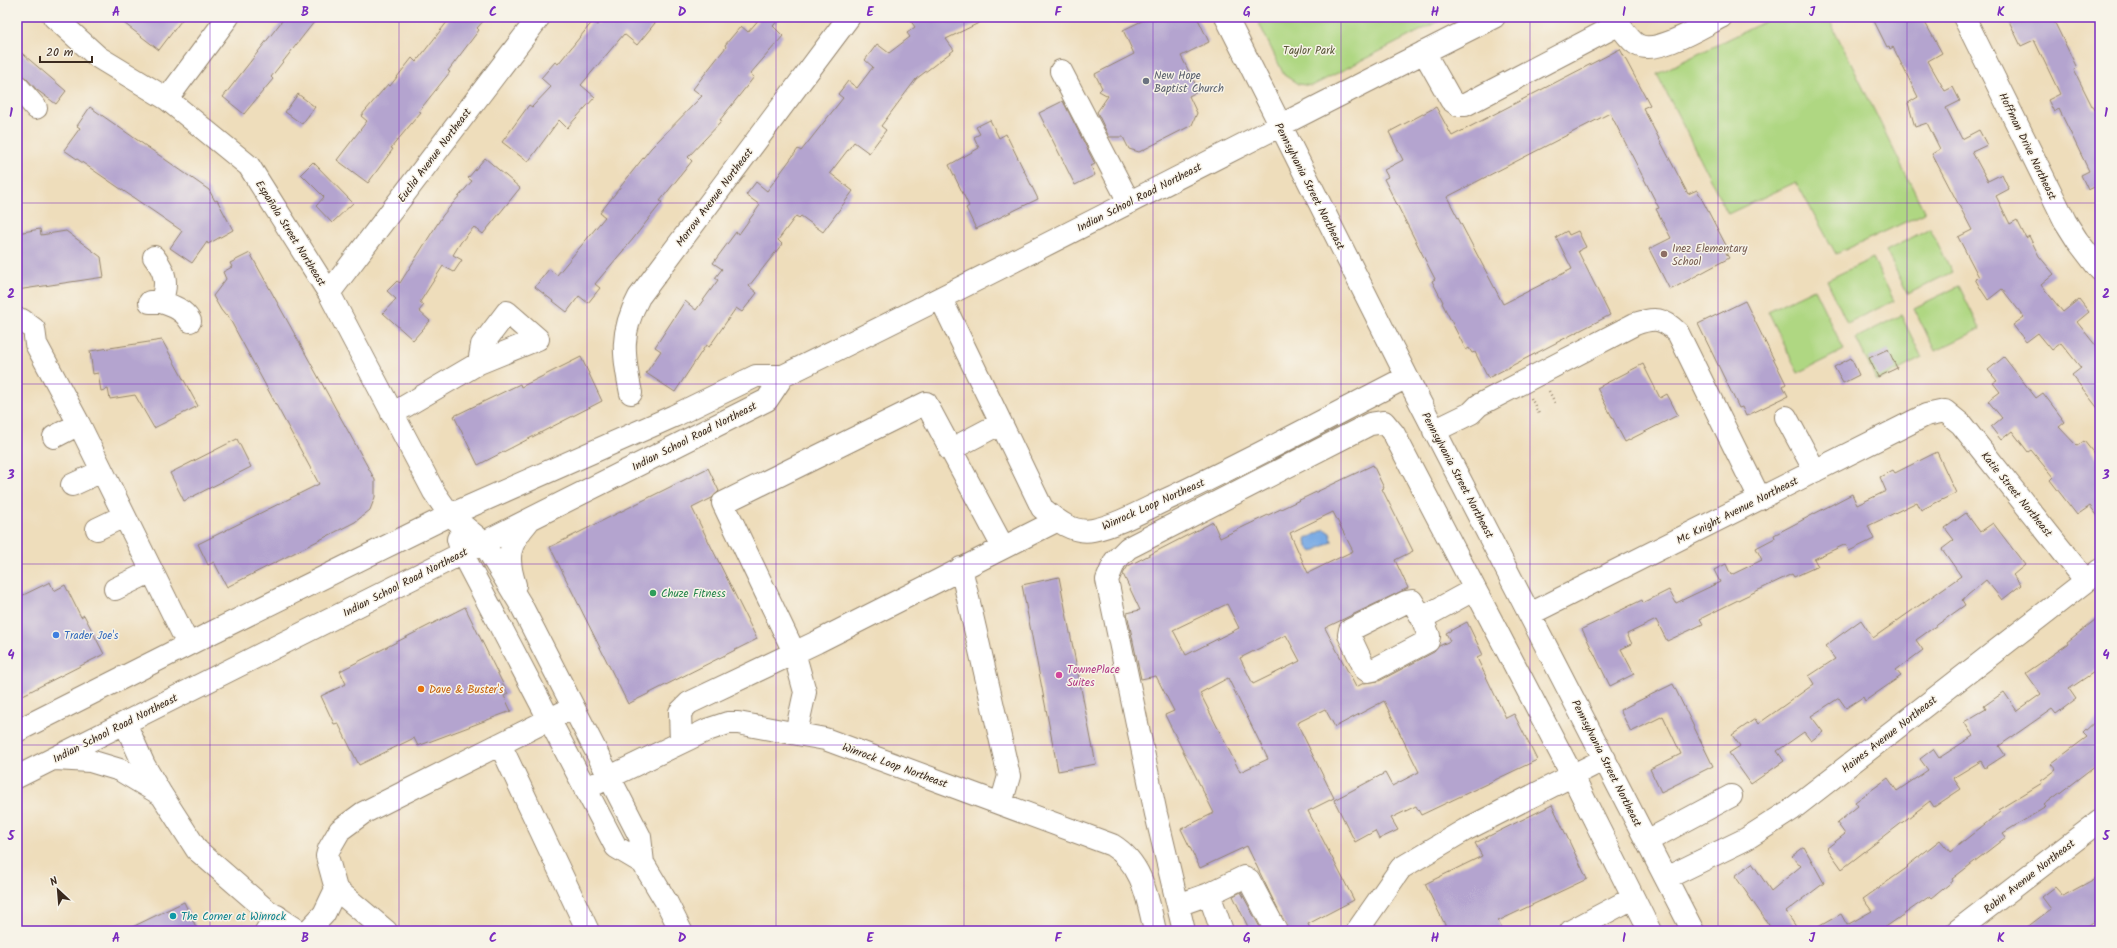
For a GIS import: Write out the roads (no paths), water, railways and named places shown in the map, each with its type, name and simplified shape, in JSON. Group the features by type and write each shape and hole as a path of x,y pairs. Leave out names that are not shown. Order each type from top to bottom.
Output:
{"street":[{"name":"Española Street Northeast","path":"54,17 98,57 167,98 249,166 329,293 434,492 450,515"},
{"path":"167,98 228,17"},
{"name":"Euclid Avenue Northeast","path":"329,293 540,17"},
{"name":"Morrow Avenue Northeast","path":"631,393 624,358 625,334 632,309 849,17"},
{"name":"Pennsylvania Street Northeast","path":"1226,17 1434,431 1693,931"},
{"name":"Indian School Road Northeast","path":"17,731 188,644 450,515 674,416 756,376 783,376 941,299 1279,125 1494,17"},
{"path":"1424,52 1451,100 1458,105 1464,105 1617,22 1636,45 1644,48 1676,40 1721,17"},
{"name":"Hoffman Drive Northeast","path":"1964,17 2065,221 2077,240 2100,270"},
{"path":"1061,71 1129,202"},
{"path":"17,86 36,108"},
{"path":"154,257 162,267 166,289 155,302 178,308 186,314 190,321"},
{"name":"Winrock Loop Northeast","path":"941,299 1042,508 1056,521 1076,529 1092,531 1119,521 1205,481 1407,377"},
{"path":"1434,431 1471,413 1480,405 1635,324 1648,320 1659,320 1668,323 1678,333 1760,499"},
{"path":"23,329 36,344 79,424 124,516 142,536 152,571 188,644"},
{"path":"392,414 479,363"},
{"name":"Indian School Road Northeast","path":"17,777 767,400 783,376"},
{"path":"796,733 805,692 794,652 724,504 926,403 1003,547"},
{"name":"Mc Knight Avenue Northeast","path":"1530,614 1926,415 1945,411"},
{"name":"Katie Street Northeast","path":"1945,411 1961,424 2093,576"},
{"path":"1786,417 1815,471"},
{"path":"1184,931 1156,814 1107,580 1115,562 1128,548 1370,424 1384,422 1394,434 1572,775 1650,931"},
{"path":"950,450 1001,423"},
{"path":"54,437 79,424"},
{"path":"72,485 102,470"},
{"path":"450,515 484,542 521,605 640,837 643,863 667,903 681,931"},
{"path":"450,515 462,553 548,720 616,847 643,863"},
{"path":"97,529 124,516"},
{"path":"521,605 511,572 509,554 518,533 530,519"},
{"path":"681,742 680,712 689,703 1056,521"},
{"path":"961,568 1009,776 1001,804"},
{"path":"115,589 152,571"},
{"name":"Haines Avenue Northeast","path":"1666,878 1746,838 1791,810 2093,576"},
{"path":"1422,618 1475,589"},
{"path":"386,931 336,889 328,856 328,849 340,830 351,820 573,707"},
{"path":"125,723 144,765 197,850 265,909 271,924 299,931"},
{"name":"Winrock Loop Northeast","path":"585,789 707,730 728,723 749,724 825,739 1112,844 1123,851 1132,860 1139,873 1147,897 1155,931"},
{"path":"500,744 588,931"},
{"path":"52,759 90,761 120,770 161,794"},
{"path":"1357,931 1401,868 1465,830 1605,759"},
{"path":"1647,841 1731,796"},
{"name":"Robin Avenue Northeast","path":"1957,931 2100,821"},
{"path":"1178,905 1208,894 1244,877 1249,880 1276,931"},
{"path":"308,931 324,914 336,889"},
{"path":"1208,894 1222,931"},
{"path":"1571,931 1633,898"}],"water":[{"path":"1325,529 1331,534 1332,542 1312,552 1307,547 1306,539"}],"place":[{"name":"New Hope Baptist Church","path":"1146,81"},
{"name":"Inez Elementary School","path":"1664,254"},
{"name":"Chuze Fitness","path":"653,593"},
{"name":"Trader Joe's","path":"56,635"},
{"name":"TownePlace Suites","path":"1059,675"},
{"name":"Dave & Buster's","path":"421,689"},
{"name":"The Corner at Winrock","path":"173,916"}],"park label":[{"name":"Taylor Park","path":"1309,50"}]}
